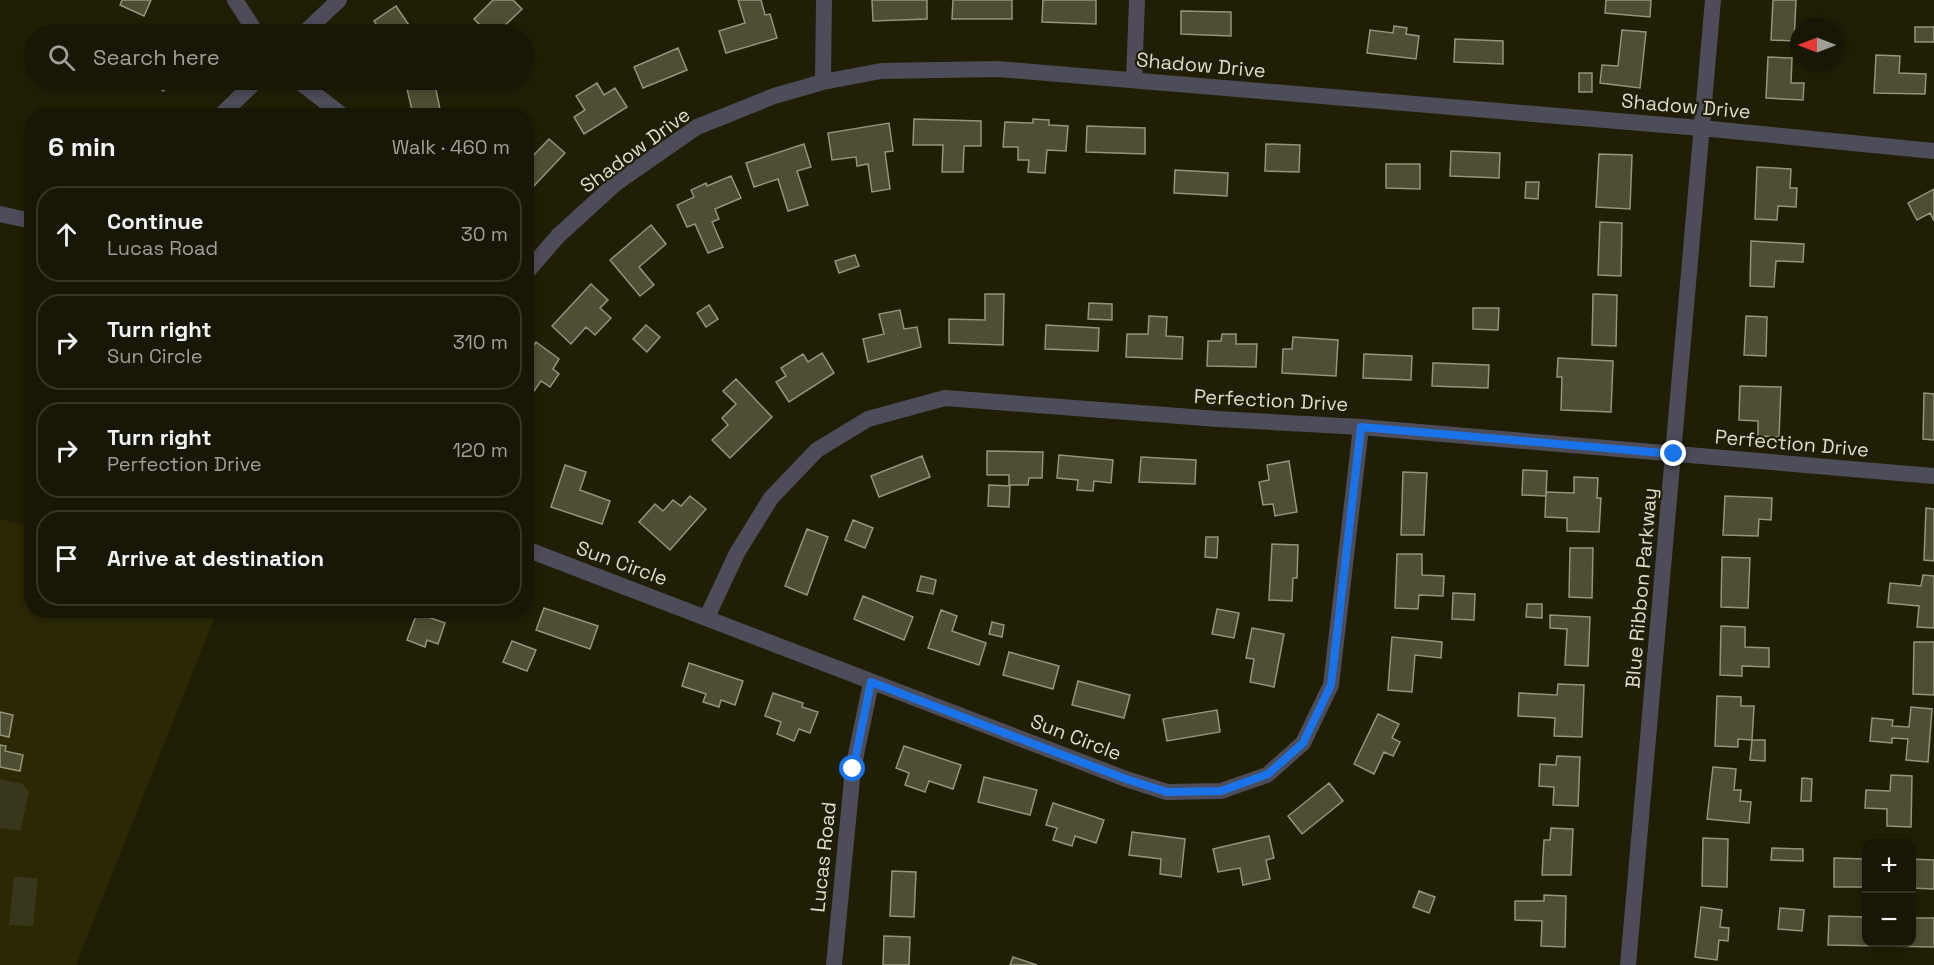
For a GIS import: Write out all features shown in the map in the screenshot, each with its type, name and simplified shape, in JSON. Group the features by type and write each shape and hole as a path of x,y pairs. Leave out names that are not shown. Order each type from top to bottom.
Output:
{"street":[{"path":"235,0 251,24"},
{"path":"314,24 339,0"},
{"path":"822,81 824,0"},
{"path":"1134,80 1137,0"},
{"name":"Blue Ribbon Parkway","path":"1629,965 1713,0"},
{"name":"Shadow Drive","path":"534,264 558,236 615,184 697,127 774,96 822,81 881,71 998,69 1701,128 1934,151"},
{"path":"228,108 247,90"},
{"path":"310,90 333,108"},
{"path":"0,214 24,219"},
{"name":"Perfection Drive","path":"707,617 737,553 771,498 817,450 868,419 945,398 1218,419 1361,427 1934,476"},
{"name":"Sun Circle","path":"534,552 1126,779 1167,792 1221,791 1268,774 1303,743 1331,685 1361,427"},
{"name":"Lucas Road","path":"834,965 853,769 871,682"}],"shaded area":[{"path":"0,519 24,525 24,618 214,618 76,965 0,965"},
{"path":"0,779 23,784 29,793 20,831 0,828"},
{"path":"14,877 38,878 33,926 9,925"}],"building":[{"path":"122,0 151,0 144,16 120,5"},
{"path":"493,0 513,0 522,9 506,24 479,24 474,19"},
{"path":"738,0 761,0 765,15 770,14 777,38 726,53 719,31 745,23"},
{"path":"872,0 927,0 927,19 873,21"},
{"path":"953,0 1012,0 1012,19 952,19"},
{"path":"1043,0 1096,0 1096,24 1042,22"},
{"path":"1606,0 1651,0 1650,17 1605,13"},
{"path":"1773,0 1796,0 1795,18 1790,18 1790,41 1771,40"},
{"path":"396,6 408,24 376,24 374,21"},
{"path":"1181,11 1231,12 1231,36 1181,34"},
{"path":"1394,26 1407,28 1406,34 1419,36 1416,59 1367,53 1370,30 1393,33"},
{"path":"1915,27 1934,27 1934,42 1915,42"},
{"path":"1622,30 1646,32 1640,88 1600,83 1602,65 1618,66"},
{"path":"1455,39 1503,41 1503,64 1454,62"},
{"path":"678,48 687,70 643,88 634,67"},
{"path":"1876,55 1900,56 1899,73 1926,74 1925,94 1874,93"},
{"path":"1768,57 1790,58 1791,83 1804,83 1803,100 1766,98"},
{"path":"1579,73 1592,73 1592,92 1579,92"},
{"path":"597,83 604,95 615,88 627,107 584,134 574,117 585,110 576,96"},
{"path":"407,90 436,90 440,108 412,108"},
{"path":"914,119 981,121 981,146 964,146 963,172 942,172 943,145 913,145"},
{"path":"1033,119 1049,120 1049,125 1068,126 1066,151 1047,150 1045,173 1028,172 1029,160 1018,160 1018,147 1003,147 1005,122 1033,123"},
{"path":"889,123 893,151 885,152 890,189 872,192 868,164 857,166 856,157 832,160 828,133"},
{"path":"1087,126 1145,128 1145,154 1086,152"},
{"path":"549,139 565,153 534,186 534,155"},
{"path":"804,144 811,167 797,171 808,205 788,211 778,179 754,187 746,163"},
{"path":"1266,144 1300,145 1299,172 1265,171"},
{"path":"1451,151 1500,153 1499,178 1450,176"},
{"path":"1599,154 1632,155 1630,209 1596,207"},
{"path":"1386,164 1420,164 1420,189 1386,188"},
{"path":"1757,167 1791,169 1790,188 1797,188 1796,207 1778,206 1777,220 1755,219"},
{"path":"1175,170 1228,173 1227,196 1174,193"},
{"path":"731,176 741,198 715,209 719,219 712,222 723,247 708,253 695,224 687,227 677,205 694,197 691,190"},
{"path":"1526,182 1539,182 1538,199 1525,198"},
{"path":"1934,189 1934,221 1930,213 1917,220 1908,203"},
{"path":"1600,222 1622,223 1621,276 1598,275"},
{"path":"651,225 666,244 639,267 654,285 640,296 610,260"},
{"path":"1751,241 1804,244 1803,262 1776,261 1774,287 1750,286"},
{"path":"855,255 859,266 839,273 835,261"},
{"path":"591,284 608,300 600,308 611,318 595,335 586,327 571,344 552,326"},
{"path":"985,294 1004,294 1003,345 949,343 949,319 985,320"},
{"path":"1593,294 1617,295 1616,346 1592,345"},
{"path":"1089,303 1112,304 1112,320 1088,319"},
{"path":"709,305 718,319 706,327 697,313"},
{"path":"1473,308 1499,308 1498,330 1473,329"},
{"path":"900,310 904,329 917,327 921,347 868,362 863,339 884,334 879,314"},
{"path":"1149,316 1167,317 1166,336 1183,337 1182,359 1126,357 1127,334 1148,334"},
{"path":"1746,316 1767,317 1766,356 1744,355"},
{"path":"646,325 660,337 647,352 633,339"},
{"path":"1046,325 1099,328 1098,351 1045,349"},
{"path":"1222,334 1236,334 1236,344 1257,344 1256,367 1207,366 1208,341 1221,341"},
{"path":"1293,337 1338,340 1336,376 1282,373 1283,349 1292,349"},
{"path":"536,342 559,359 553,369 559,374 550,387 541,381 534,391 534,345"},
{"path":"822,353 834,373 789,402 776,382 786,376 781,368 803,354 808,362"},
{"path":"1364,354 1412,356 1411,380 1363,378"},
{"path":"1558,358 1613,361 1611,412 1561,410 1562,377 1557,377"},
{"path":"1433,363 1489,365 1488,388 1432,386"},
{"path":"736,379 772,417 730,458 712,440 728,425 722,418 736,404 723,391"},
{"path":"1740,386 1781,387 1779,437 1758,436 1758,421 1739,420"},
{"path":"1924,393 1934,394 1934,440 1923,439"},
{"path":"987,451 1043,452 1042,478 1029,478 1028,485 1009,485 1009,475 987,475"},
{"path":"1059,455 1113,460 1111,483 1094,481 1093,491 1077,490 1078,480 1057,478"},
{"path":"922,456 930,477 879,497 871,476"},
{"path":"1141,457 1196,460 1195,484 1139,482"},
{"path":"1289,461 1297,512 1275,516 1273,504 1263,505 1259,482 1269,480 1267,465"},
{"path":"565,465 586,472 580,490 610,501 602,524 551,507"},
{"path":"1523,470 1547,471 1546,496 1522,495"},
{"path":"1403,472 1427,473 1424,535 1401,535"},
{"path":"1574,477 1598,478 1597,498 1601,498 1599,532 1567,531 1567,518 1545,517 1546,492 1574,493"},
{"path":"989,485 1010,486 1009,507 988,506"},
{"path":"690,496 706,509 670,550 639,522 655,504 663,511 673,500 681,506"},
{"path":"1725,496 1772,498 1771,520 1759,519 1758,536 1723,535"},
{"path":"1926,508 1934,509 1934,561 1924,560"},
{"path":"853,520 873,528 865,548 845,540"},
{"path":"807,529 828,537 807,595 785,586"},
{"path":"1206,537 1218,537 1217,558 1205,557"},
{"path":"1272,544 1298,545 1297,578 1293,578 1292,601 1269,600"},
{"path":"1570,548 1593,548 1592,598 1569,597"},
{"path":"1397,554 1422,554 1422,575 1444,576 1443,596 1419,595 1418,609 1395,608"},
{"path":"1722,557 1750,558 1748,608 1721,607"},
{"path":"1923,575 1934,576 1934,628 1917,627 1919,606 1888,603 1890,583 1921,586"},
{"path":"921,576 936,580 933,594 917,591"},
{"path":"1453,593 1475,594 1474,620 1452,619"},
{"path":"863,596 913,617 904,640 854,619"},
{"path":"1527,604 1542,604 1542,618 1526,617"},
{"path":"544,608 598,626 590,649 536,630"},
{"path":"1217,609 1239,613 1234,638 1212,634"},
{"path":"941,610 957,616 952,631 986,643 979,665 928,648"},
{"path":"1550,615 1590,617 1588,666 1565,665 1567,629 1550,628"},
{"path":"415,618 431,618 445,623 438,644 427,640 425,647 407,640"},
{"path":"992,622 1004,625 1002,637 989,634"},
{"path":"1721,626 1745,627 1745,647 1769,648 1769,667 1742,666 1742,676 1720,675"},
{"path":"1252,628 1284,634 1274,687 1250,682 1254,659 1246,658"},
{"path":"1392,637 1442,642 1441,658 1415,655 1412,692 1388,690"},
{"path":"512,641 536,650 527,671 503,662"},
{"path":"1914,642 1934,642 1934,695 1913,694"},
{"path":"1009,652 1059,666 1053,689 1003,675"},
{"path":"689,663 743,681 735,705 721,700 719,707 703,702 706,694 682,686"},
{"path":"1078,681 1130,695 1124,718 1072,705"},
{"path":"1558,684 1584,685 1582,737 1554,736 1555,718 1518,716 1519,693 1557,695"},
{"path":"773,693 803,703 802,707 818,712 810,733 799,729 794,741 777,734 781,722 765,716"},
{"path":"1717,696 1741,697 1741,706 1754,706 1752,740 1738,739 1738,747 1715,746"},
{"path":"1911,707 1932,709 1928,762 1906,760 1908,739 1892,738 1892,743 1870,741 1872,718 1893,720 1892,726 1909,727"},
{"path":"1217,710 1220,732 1167,741 1163,719"},
{"path":"0,712 13,715 9,737 0,735"},
{"path":"0,712 13,715 9,737 0,735"},
{"path":"1378,714 1399,724 1392,738 1400,742 1393,756 1384,752 1374,774 1354,764"},
{"path":"1752,740 1765,740 1765,761 1750,760"},
{"path":"0,745 6,746 5,751 23,755 20,771 0,767"},
{"path":"0,745 6,746 5,751 23,755 20,771 0,767"},
{"path":"904,746 961,765 953,789 929,781 925,792 905,785 909,773 896,768"},
{"path":"1557,756 1580,757 1578,806 1553,805 1554,787 1539,786 1540,764 1556,765"},
{"path":"1713,767 1736,769 1734,790 1741,790 1740,801 1751,802 1749,823 1707,819"},
{"path":"1891,775 1912,776 1911,827 1887,826 1887,809 1865,808 1866,790 1890,791"},
{"path":"984,777 1037,790 1030,815 978,802"},
{"path":"1802,778 1812,779 1811,801 1801,801"},
{"path":"1329,783 1343,801 1302,834 1288,816"},
{"path":"1053,803 1104,820 1096,843 1075,836 1072,846 1053,840 1057,828 1046,825"},
{"path":"1551,828 1573,829 1571,875 1542,875 1544,840 1550,840"},
{"path":"1132,832 1185,839 1181,877 1160,874 1161,859 1129,855"},
{"path":"1269,836 1274,858 1266,860 1270,879 1243,885 1240,868 1218,872 1213,849"},
{"path":"1703,838 1728,839 1727,887 1702,886"},
{"path":"1772,848 1803,849 1803,861 1771,860"},
{"path":"1834,858 1862,859 1862,887 1834,887"},
{"path":"1916,859 1934,860 1934,889 1916,888"},
{"path":"892,871 916,872 914,917 890,916"},
{"path":"1419,891 1435,897 1429,913 1413,907"},
{"path":"1544,895 1566,896 1565,947 1541,946 1542,921 1515,920 1515,901 1544,901"},
{"path":"1701,907 1722,910 1720,927 1729,928 1728,941 1719,940 1717,960 1695,957"},
{"path":"1780,908 1804,910 1802,931 1778,929"},
{"path":"1829,916 1862,917 1862,946 1828,945"},
{"path":"1916,918 1934,918 1934,947 1916,947"},
{"path":"884,936 910,937 909,965 883,965"},
{"path":"1013,957 1037,965 1010,965"}],"route":[{"path":"853,769 871,682 1126,779 1167,792 1221,791 1268,774 1303,743 1331,685 1361,427 1674,454"}]}
